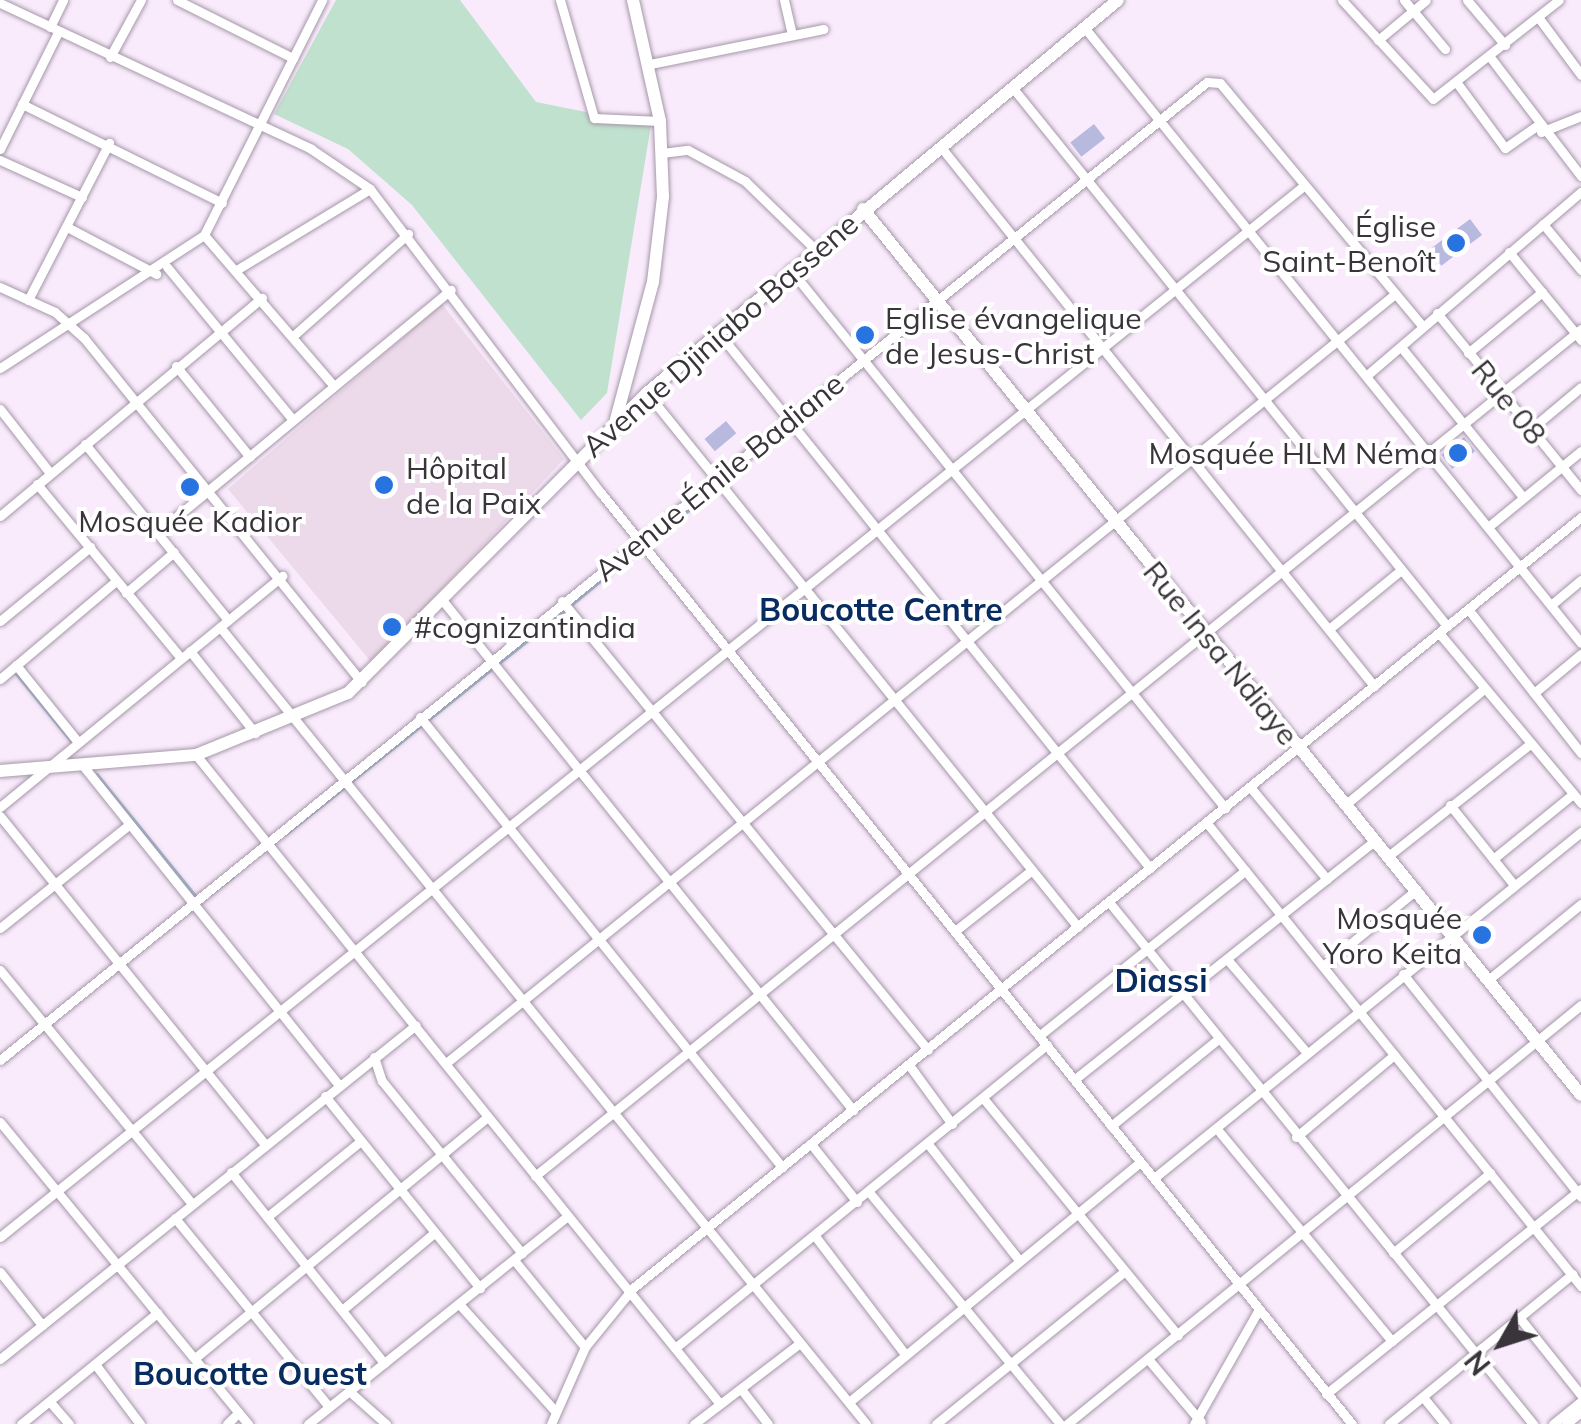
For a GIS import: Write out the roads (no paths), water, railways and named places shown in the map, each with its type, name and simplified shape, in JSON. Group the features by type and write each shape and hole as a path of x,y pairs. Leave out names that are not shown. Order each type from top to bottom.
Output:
{"main road":[{"path":"616,422 653,282 662,153 650,64 633,0"},
{"name":"Avenue Djiniabo Bassene","path":"0,771 196,755 296,720 363,683 646,393 814,248 1118,0"},
{"name":"Rue Insa Ndiaye","path":"864,209 1450,936 1536,1041 1576,1080 1581,1096"}],"street":[{"path":"0,149 54,30 62,0"},
{"path":"110,57 142,0"},
{"path":"176,0 293,58"},
{"path":"1,366 166,268 204,235 322,0"},
{"path":"560,0 594,118 660,120"},
{"path":"784,0 792,35"},
{"path":"1342,0 1430,98 1457,83 1559,0"},
{"path":"1404,0 1445,49"},
{"path":"1378,40 1426,0"},
{"path":"1467,0 1504,45"},
{"path":"0,3 259,129 311,149 370,188 451,290 576,462 1352,1424"},
{"path":"1538,17 1581,76"},
{"path":"1084,27 1581,644"},
{"path":"650,64 822,29"},
{"path":"1490,57 1539,129 1581,176"},
{"name":"Avenue Émile Badiane","path":"0,1060 562,601 1216,80 1301,188"},
{"path":"1457,83 1504,148 1539,129 1581,116"},
{"path":"1012,87 1401,570 1485,688 1581,803"},
{"path":"22,104 110,143 222,203"},
{"path":"28,300 110,143"},
{"path":"940,146 1374,686"},
{"path":"662,153 688,150 745,181 814,248"},
{"path":"0,160 82,197"},
{"path":"238,269 370,188"},
{"path":"0,1237 1301,188 1422,326"},
{"path":"1366,376 1580,194"},
{"path":"1544,224 1581,270"},
{"path":"67,228 156,274"},
{"path":"293,336 408,234"},
{"path":"204,235 238,269 334,386"},
{"path":"535,1176 687,1049 1579,334 1509,252"},
{"path":"166,268 221,329 293,420"},
{"path":"790,268 949,472 1225,808"},
{"path":"0,288 72,325 211,488 363,683"},
{"path":"158,532 451,290"},
{"path":"1468,353 1542,292"},
{"path":"446,1063 1395,294"},
{"path":"2,510 262,298"},
{"name":"Rue 08","path":"1437,313 1581,490"},
{"path":"716,331 1150,868"},
{"path":"1401,347 1523,497"},
{"path":"176,366 250,456"},
{"path":"1531,429 1581,387"},
{"path":"646,393 1078,927"},
{"path":"0,410 50,473"},
{"path":"85,444 174,552 342,782 701,1228 754,1286 866,1424"},
{"path":"1488,527 1581,451"},
{"path":"37,484 126,594 256,736"},
{"path":"551,1424 585,1347 628,1293 701,1228 928,1050 1581,518"},
{"path":"0,621 90,547"},
{"path":"126,594 174,552"},
{"path":"1329,629 1401,570"},
{"path":"0,807 282,576"},
{"path":"1551,605 1581,580"},
{"path":"78,742 6,670 116,581"},
{"path":"443,601 853,1110"},
{"path":"562,601 928,1050"},
{"path":"1468,609 1581,753"},
{"path":"1534,693 1581,654"},
{"path":"1345,805 1485,688"},
{"path":"420,717 506,829 782,1167"},
{"path":"1388,857 1529,744"},
{"path":"196,755 720,1404"},
{"path":"84,767 339,1085"},
{"path":"1250,787 1327,879"},
{"path":"1493,859 1573,794"},
{"path":"1450,805 1514,885"},
{"path":"0,816 265,1144"},
{"path":"1206,822 1581,1286"},
{"path":"0,928 130,824"},
{"path":"1154,1178 1581,832"},
{"path":"1075,1079 1374,841"},
{"path":"956,932 1032,870"},
{"path":"1040,1036 1245,871"},
{"path":"1323,966 1415,891"},
{"path":"1109,902 1296,1137 1533,1424"},
{"path":"1488,980 1581,904"},
{"path":"1227,958 1306,1053"},
{"path":"0,970 192,1204"},
{"path":"1326,1394 1580,1192 1403,974"},
{"path":"869,1192 1064,1424 1304,1234 1581,1005"},
{"path":"0,1360 416,1025"},
{"path":"1111,1126 1218,1040"},
{"path":"675,1348 1047,1045"},
{"path":"1296,1137 1394,1055"},
{"path":"374,1057 382,1081 443,1152 585,1347"},
{"path":"909,1065 952,1124"},
{"path":"325,1096 480,1288"},
{"path":"983,1098 1178,1335"},
{"path":"195,1358 251,1308 487,1118"},
{"path":"0,1122 248,1424"},
{"path":"1217,1129 1392,1341"},
{"path":"267,1217 361,1142"},
{"path":"811,1144 857,1202"},
{"path":"928,1144 1019,1260"},
{"path":"849,1402 1140,1162"},
{"path":"231,1172 384,1363"},
{"path":"1393,1253 1490,1173"},
{"path":"175,1218 329,1406"},
{"path":"308,1424 566,1218"},
{"path":"342,1310 434,1233"},
{"path":"815,1236 905,1354"},
{"path":"936,1424 1125,1271"},
{"path":"0,1272 42,1325"},
{"path":"1388,1424 1572,1274"},
{"path":"460,1305 556,1411"},
{"path":"1148,1359 1198,1423 1259,1310"},
{"path":"21,1424 156,1313"},
{"path":"1518,1317 1581,1398 1553,1424"},
{"path":"694,1424 800,1343"},
{"path":"95,1364 140,1424"},
{"path":"741,1389 768,1424"},
{"path":"349,1391 386,1424"},
{"path":"1423,1397 1444,1424"},
{"path":"50,1402 68,1424"},
{"path":"1566,1424 1581,1412"},
{"path":"227,1424 238,1413"}],"waterway":[{"path":"648,542 717,488"},
{"path":"570,606 641,547"},
{"path":"352,781 564,611"},
{"path":"15,672 72,742"},
{"path":"97,774 195,895"},
{"path":"286,834 346,786"},
{"path":"201,901 233,877"}],"place":[{"name":"Église Saint-Benoît","path":"1456,243"},
{"name":"Eglise évangelique de Jesus-Christ","path":"865,335"},
{"name":"Mosquée HLM Néma","path":"1458,453"},
{"name":"Hôpital de la Paix","path":"384,485"},
{"name":"Mosquée Kadior","path":"190,487"},
{"name":"#cognizantindia","path":"392,627"},
{"name":"Mosquée Yoro Keita","path":"1482,935"}],"district":[{"name":"Boucotte Centre","path":"881,609"},
{"name":"Diassi","path":"1161,980"},
{"name":"Boucotte Ouest","path":"250,1373"}]}
